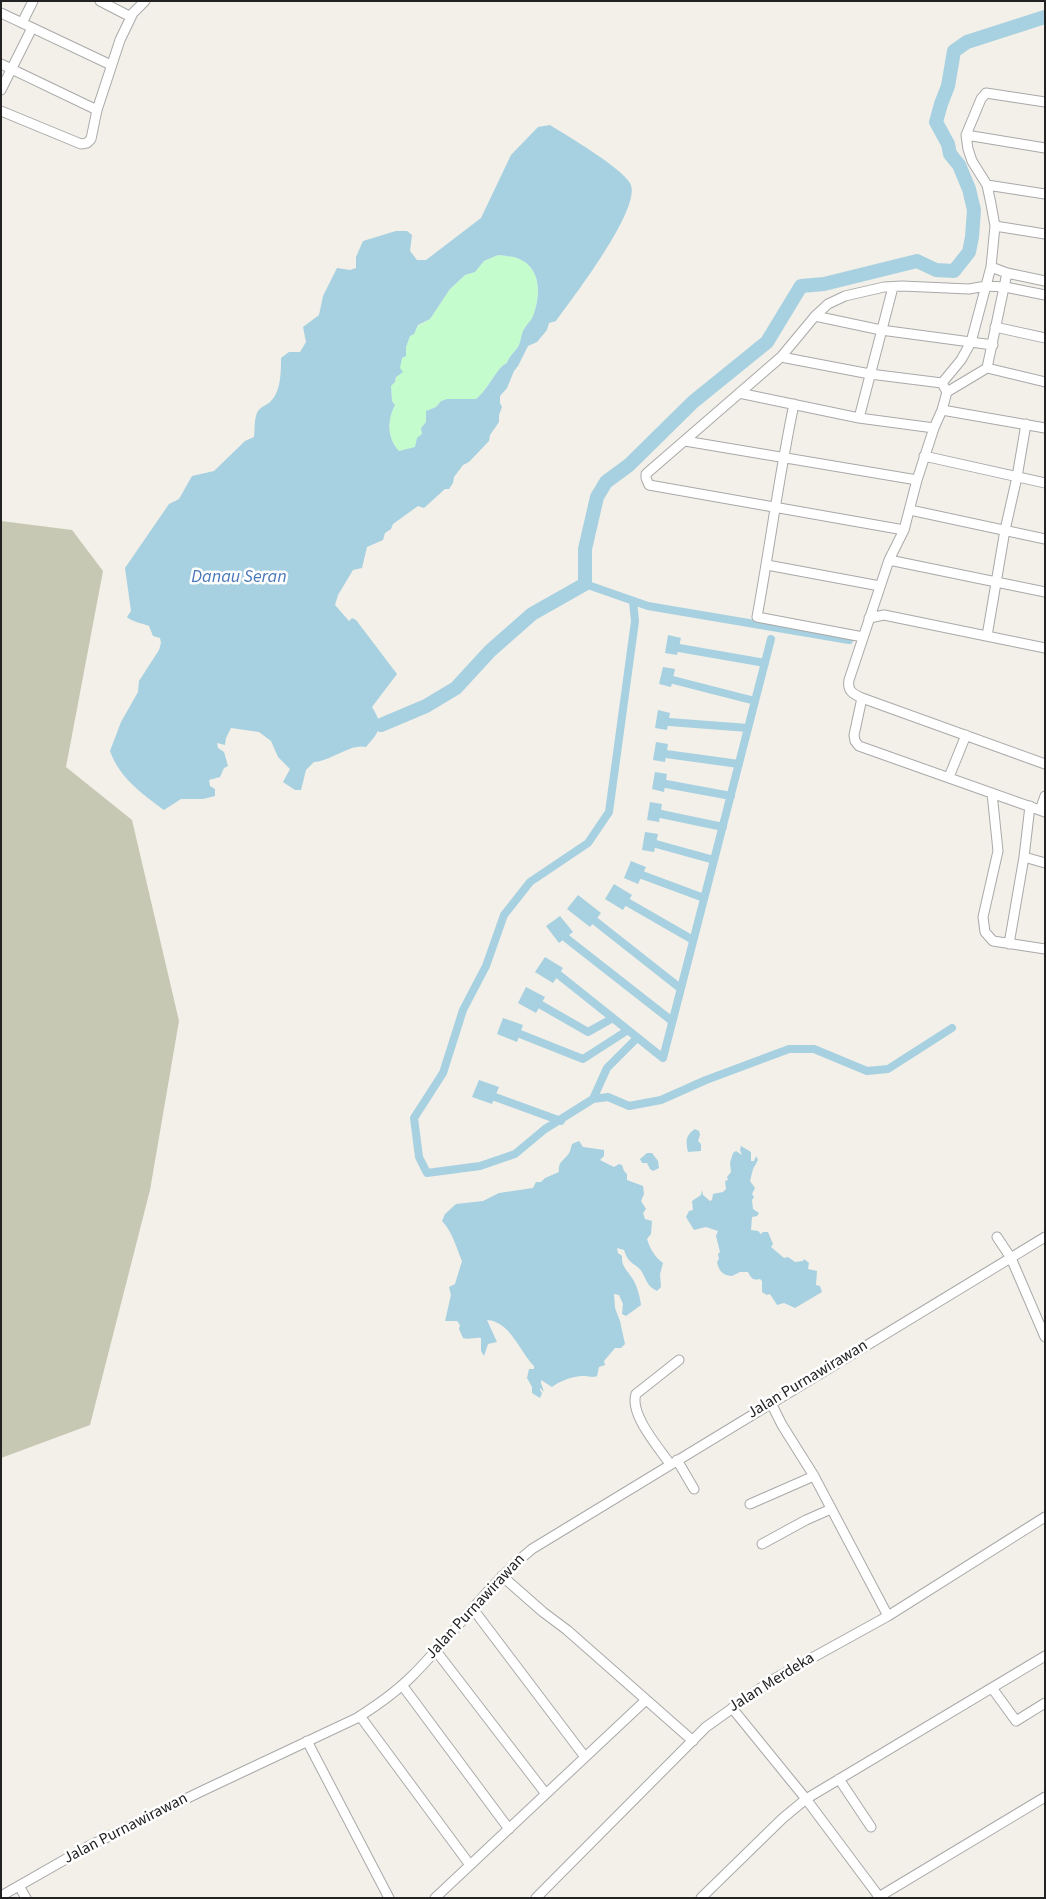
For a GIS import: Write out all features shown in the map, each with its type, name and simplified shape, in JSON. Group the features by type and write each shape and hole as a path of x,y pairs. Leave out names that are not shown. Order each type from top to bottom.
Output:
{"street":[{"path":"22,23 34,1"},
{"path":"100,1 131,17"},
{"path":"1,111 80,144 87,143 91,139 97,110 120,40 131,17 145,1"},
{"path":"1,13 111,65"},
{"path":"1,90 32,28"},
{"path":"1,64 97,110"},
{"path":"942,383 961,360 971,342 991,267 995,226 987,185 972,162 966,136 981,99 985,94 991,93 1045,102"},
{"path":"966,136 1045,148"},
{"path":"987,185 1045,194"},
{"path":"995,226 1045,234"},
{"path":"991,267 1007,273 1045,281"},
{"path":"1007,273 987,368 947,392 916,480 904,530 889,560 848,685 852,693 862,698 1045,764"},
{"path":"904,530 649,485 646,481 646,474 781,357 815,316 828,304 845,296 893,287 969,289 986,286 1045,295"},
{"path":"859,418 893,287"},
{"path":"815,316 881,330 993,345"},
{"path":"995,328 1045,338"},
{"path":"781,357 870,374 942,383"},
{"path":"987,368 1045,382"},
{"path":"942,383 947,392"},
{"path":"738,393 859,418 934,428"},
{"path":"794,404 774,507 767,565 757,617 863,637"},
{"path":"942,410 1045,428"},
{"path":"988,636 1004,530 1017,477 1026,424"},
{"path":"685,441 783,456 916,480"},
{"path":"924,456 1045,483"},
{"path":"910,510 1045,538"},
{"path":"889,560 1045,592"},
{"path":"767,565 880,586"},
{"path":"875,601 884,615"},
{"path":"870,618 884,615 1045,648"},
{"path":"862,698 854,735 855,741 859,746 1042,811 1045,796"},
{"path":"949,777 966,735"},
{"path":"992,792 997,856 983,916 985,932 993,941 1045,949"},
{"path":"1010,944 1030,806"},
{"path":"1024,857 1045,863"},
{"path":"997,1237 1011,1258 1045,1337"},
{"name":"Jalan Purnawirawan","path":"1,1896 87,1847 360,1716 402,1685 436,1651 502,1576 532,1549 1045,1237"},
{"path":"679,1360 636,1394 634,1400 635,1410 694,1489"},
{"path":"771,1403 782,1425 814,1476 888,1616"},
{"path":"750,1504 814,1476"},
{"path":"762,1544 831,1508"},
{"name":"Jalan Merdeka","path":"536,1898 706,1727 772,1680 888,1616 1045,1517"},
{"path":"502,1576 567,1630 693,1741"},
{"path":"473,1609 585,1758"},
{"path":"436,1651 546,1794"},
{"path":"701,1898 783,1818 806,1799 1045,1656"},
{"path":"402,1685 509,1828"},
{"path":"992,1688 1016,1721 1045,1703"},
{"path":"435,1898 646,1700"},
{"path":"732,1708 806,1799 878,1897 1045,1798"},
{"path":"360,1716 470,1865"},
{"path":"307,1741 389,1898"},
{"path":"840,1779 871,1827"},
{"path":"19,1886 26,1898"}],"shaded area":[{"path":"1,521 72,530 103,571 66,767 132,820 179,1021 150,1190 90,1425 1,1458"}],"green space":[{"path":"498,255 515,257 525,262 535,275 537,283 536,308 523,331 518,347 476,399 447,399 426,411 426,422 421,428 422,434 415,448 399,451 390,435 392,411 395,405 392,401 391,386 395,382 410,336 414,334 418,326 430,319 450,289 465,275 475,272 484,261"}],"water":[{"name":"Danau Seran","path":"550,125 616,168 630,183 631,195 617,231 590,274 556,321 549,323 547,330 537,342 528,346 507,388 500,396 502,407 499,422 490,435 489,441 469,462 463,465 454,477 449,489 445,489 424,508 418,506 393,524 391,529 385,533 383,540 367,547 362,568 353,570 338,595 335,605 349,621 352,618 356,620 397,674 372,707 379,724 375,737 366,747 360,746 314,762 306,770 301,790 295,790 283,782 290,769 278,757 271,741 259,732 231,728 225,745 217,743 218,748 224,752 228,766 224,768 220,777 209,780 210,786 215,789 215,796 203,799 181,799 164,810 125,777 110,751 121,722 138,692 139,681 159,650 161,643 160,638 153,636 149,626 127,617 131,611 125,568 169,504 179,499 192,476 214,471 245,441 254,437 257,413 276,394 281,358 289,352 300,352 306,342 303,327 319,315 323,296 337,268 350,270 356,268 356,257 363,241 396,231 407,231 412,235 410,251 417,260 426,260 481,218 511,155 538,127","holes":["498,255 515,257 525,262 531,268 537,283 536,308 523,331 518,347 476,399 447,399 426,411 426,422 421,428 422,434 417,438 415,447 399,451 390,435 390,423 395,405 392,401 391,386 395,382 396,377 403,372 400,368 402,358 406,356 406,347 410,336 414,334 418,325 430,319 450,289 465,275 475,272 484,261"]},
{"path":"668,635 681,638 677,655 665,653"},
{"path":"663,667 675,669 671,687 659,684"},
{"path":"658,710 670,713 667,730 655,728"},
{"path":"656,742 668,744 665,762 653,760"},
{"path":"655,772 667,774 664,792 652,789"},
{"path":"650,802 662,804 659,822 647,820"},
{"path":"645,832 658,834 654,852 642,850"},
{"path":"631,861 646,867 638,884 624,878"},
{"path":"614,884 632,895 623,910 605,899"},
{"path":"578,895 601,913 590,927 567,909"},
{"path":"560,916 573,932 559,943 546,926"},
{"path":"545,957 563,968 553,983 535,972"},
{"path":"526,987 545,997 536,1013 518,1003"},
{"path":"503,1018 523,1025 517,1042 497,1034"},
{"path":"479,1080 499,1087 492,1104 472,1097"},
{"path":"695,1129 699,1131 698,1141 701,1144 701,1151 688,1152 687,1139 689,1134"},
{"path":"579,1141 583,1147 604,1150 604,1156 600,1160 614,1167 619,1164 622,1165 627,1174 627,1180 643,1186 644,1194 641,1201 646,1209 643,1213 645,1219 652,1221 651,1234 647,1239 653,1252 663,1263 660,1274 661,1287 657,1291 651,1287 640,1269 628,1259 624,1250 617,1248 618,1253 622,1256 623,1265 635,1284 641,1305 626,1316 622,1314 623,1304 619,1295 614,1294 615,1308 625,1344 621,1348 615,1348 604,1361 605,1365 599,1367 597,1376 572,1377 552,1387 541,1380 544,1392 540,1388 542,1393 540,1398 532,1393 532,1387 527,1378 529,1369 534,1369 534,1366 514,1338 502,1326 487,1320 497,1342 488,1344 484,1356 481,1351 481,1338 463,1338 457,1321 445,1321 451,1295 449,1287 455,1284 462,1261 452,1235 442,1221 445,1214 456,1204 483,1201 499,1193 533,1188 536,1182 541,1182 545,1178 559,1172 560,1163 571,1150 572,1144"},
{"path":"741,1146 751,1152 751,1161 754,1161 756,1156 758,1160 750,1181 755,1188 752,1194 754,1197 752,1200 753,1209 759,1213 757,1216 752,1217 751,1230 758,1231 761,1234 768,1232 773,1244 771,1247 784,1258 788,1257 795,1262 803,1261 804,1259 809,1263 808,1269 817,1271 816,1285 820,1286 822,1292 795,1308 784,1303 777,1305 770,1294 767,1295 762,1292 762,1281 752,1278 748,1272 740,1272 732,1276 722,1272 717,1262 720,1252 716,1236 718,1231 706,1227 694,1230 686,1217 689,1211 693,1210 692,1201 701,1195 702,1190 703,1195 710,1201 713,1194 723,1192 726,1189 725,1181 728,1180 727,1177 731,1172 730,1163 733,1153 736,1151 742,1155"},
{"path":"647,1153 652,1153 658,1161 659,1168 653,1171 647,1163 642,1163 640,1159"}],"waterway":[{"path":"381,725 426,706 456,688 490,651 532,614 585,584 585,549 597,497 606,482 629,465 693,402 767,342 801,286 824,284 917,261 936,270 954,271 969,252 974,210 969,189 959,165 950,154 948,144 936,122 948,86 954,51 967,42 1045,17"},
{"path":"585,584 648,606 849,640"},
{"path":"633,601 635,621 609,812 588,843 530,882 504,915 486,966 463,1010 443,1073 414,1118 419,1157 427,1173 480,1166 515,1154 545,1129 593,1099 607,1068 637,1038"},
{"path":"559,975 663,1058 771,639"},
{"path":"679,648 765,663"},
{"path":"673,680 755,701"},
{"path":"669,722 748,728"},
{"path":"666,754 739,764"},
{"path":"666,784 731,796"},
{"path":"661,814 723,827"},
{"path":"656,844 714,860"},
{"path":"642,875 704,898"},
{"path":"627,902 693,940"},
{"path":"595,921 680,988"},
{"path":"566,938 672,1021"},
{"path":"541,1005 588,1032 613,1018"},
{"path":"593,1099 608,1097 629,1106 661,1100 706,1080 789,1049 814,1049 867,1071 888,1069 952,1028"},
{"path":"520,1034 583,1059 628,1030"},
{"path":"495,1097 561,1121"}]}
